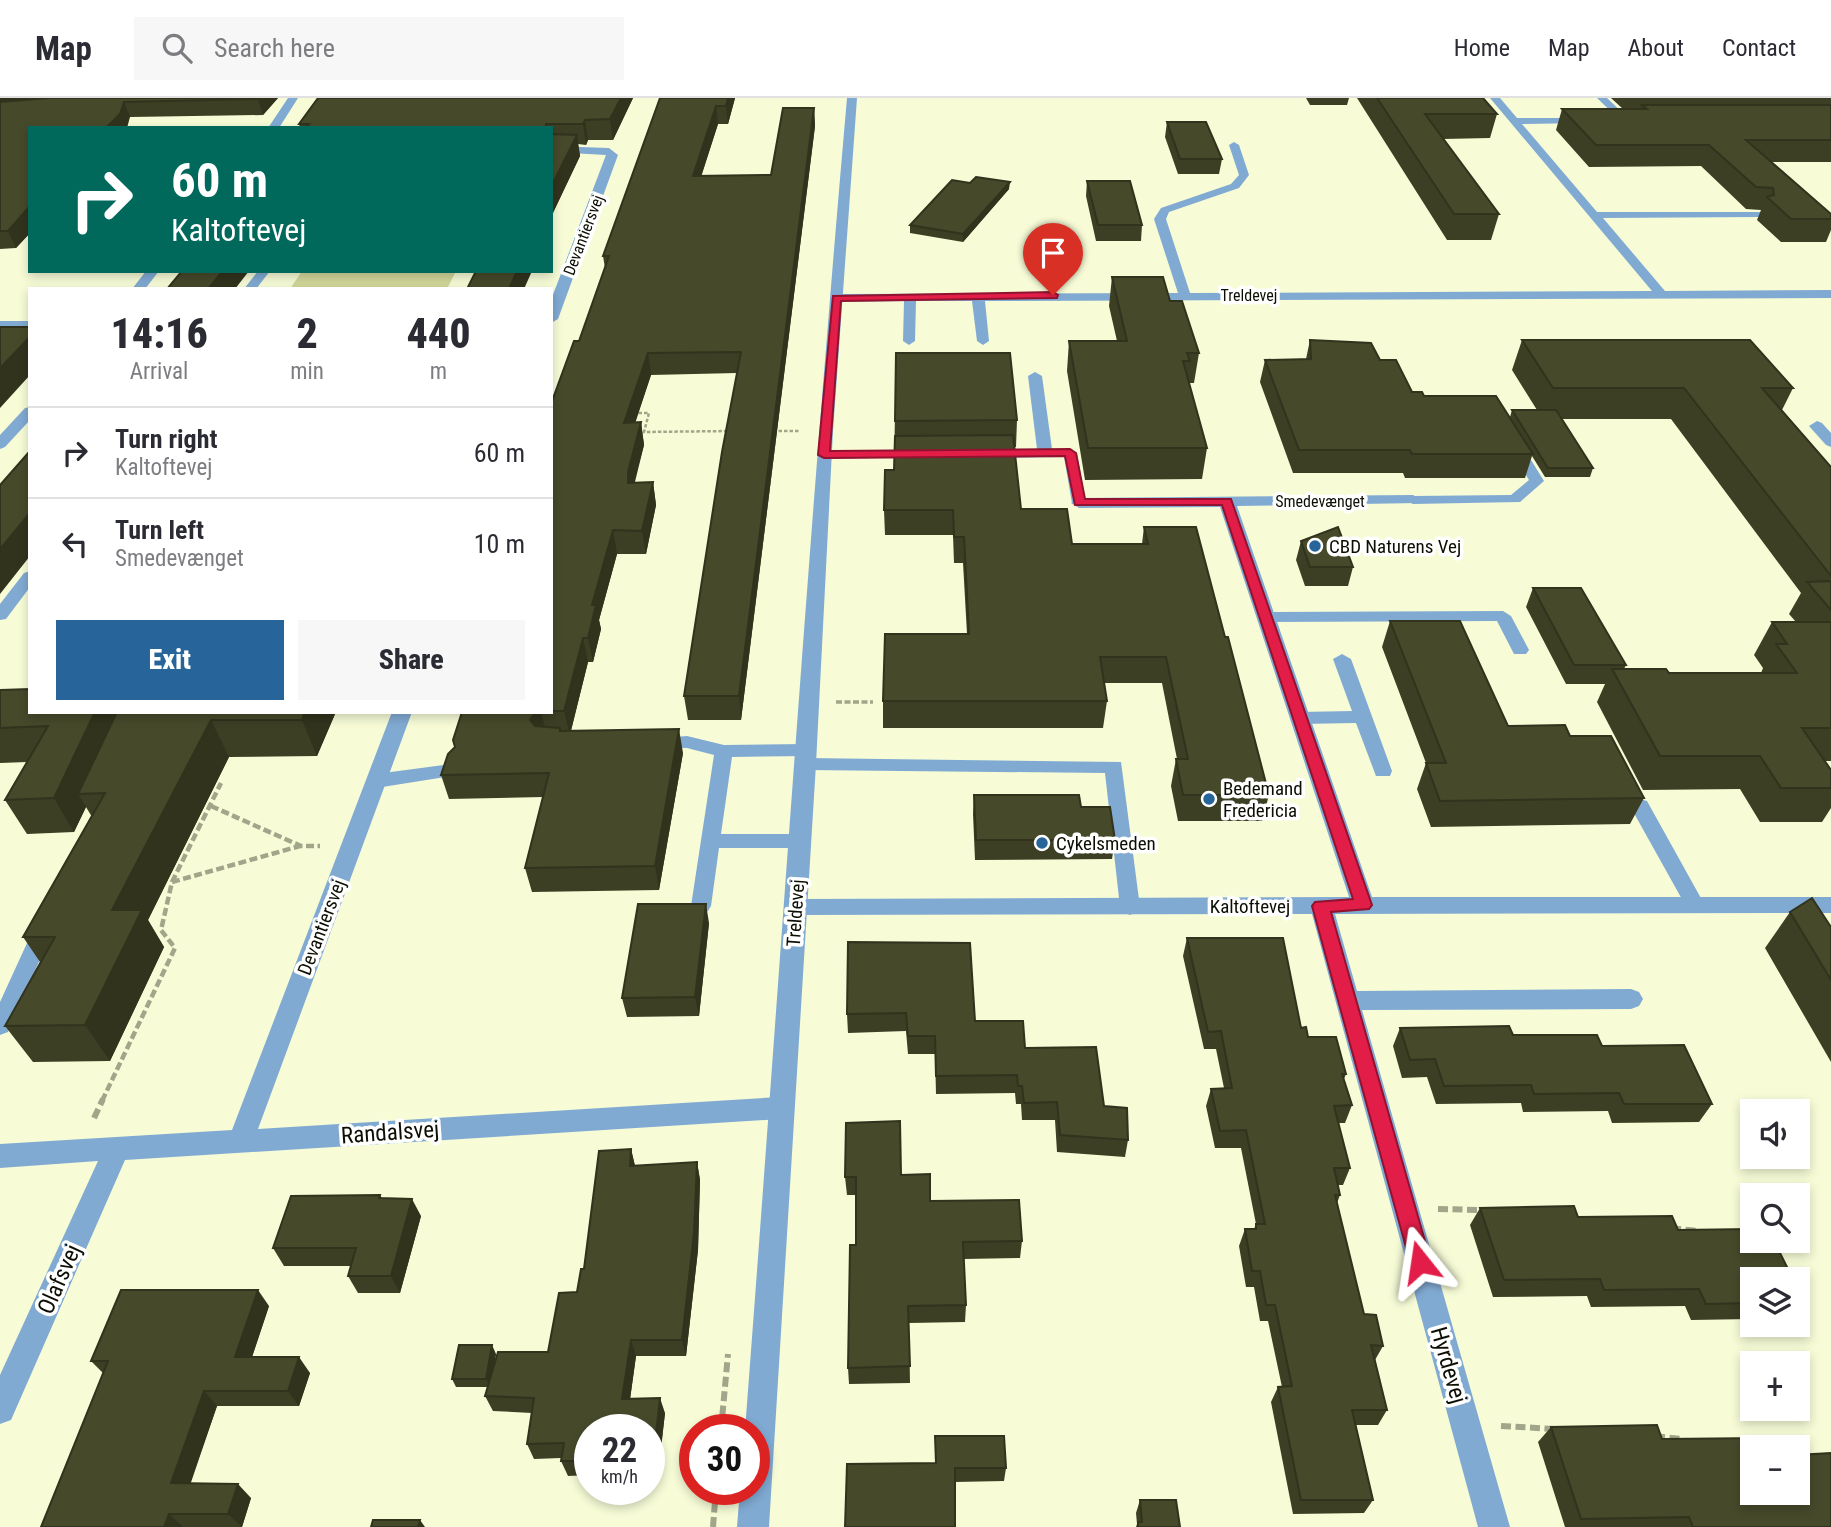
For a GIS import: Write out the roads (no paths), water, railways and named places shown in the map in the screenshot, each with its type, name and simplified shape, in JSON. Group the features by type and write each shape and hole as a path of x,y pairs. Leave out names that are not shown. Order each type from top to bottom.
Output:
{"street":[{"path":"274,126 293,98"},
{"name":"Treldevej","path":"753,1527 806,757 825,431 852,98"},
{"name":"Devantiersvej","path":"553,149 609,150 612,159 553,314"},
{"path":"140,287 151,273"},
{"path":"0,325 28,325"},
{"path":"0,444 28,413"},
{"path":"1817,426 1831,442"},
{"name":"Smedevænget","path":"1079,503 1413,500"},
{"path":"1227,502 1363,905"},
{"name":"Devantiersvej","path":"241,1141 401,714"},
{"name":"Kaltoftevej","path":"795,907 1831,905"},
{"name":"Hyrdevej","path":"1321,906 1494,1527"},
{"path":"1347,1001 1631,999"},
{"name":"Randalsvej","path":"0,1156 780,1108"},
{"name":"Olafsvej","path":"0,1409 117,1148"}],"lane":[{"path":"1494,98 1661,294"},
{"path":"1602,98 1625,120"},
{"path":"1513,121 1597,120"},
{"path":"1611,120 1638,120"},
{"path":"1185,295 1160,219 1165,210 1235,186 1244,175 1234,145"},
{"path":"1594,215 1758,215"},
{"path":"252,287 262,273"},
{"name":"Treldevej","path":"836,298 1831,294"},
{"path":"978,296 983,341"},
{"path":"909,341 910,297"},
{"path":"1035,376 1045,453"},
{"path":"1413,500 1515,499 1538,481 1509,435"},
{"path":"977,454 1070,453 1079,503"},
{"path":"824,455 936,454"},
{"path":"0,615 28,579"},
{"path":"1266,617 1503,617 1520,650"},
{"path":"1342,659 1383,771"},
{"path":"1300,718 1363,717"},
{"path":"632,743 687,742 724,751 806,757 1114,767 1130,907"},
{"path":"701,906 724,751"},
{"path":"376,781 452,770"},
{"path":"1640,806 1695,905"},
{"path":"711,841 800,841"},
{"path":"0,1026 51,913"}],"place":[{"name":"CBD Naturens Vej","path":"1315,546"},
{"name":"Bedemand Fredericia","path":"1209,799"},
{"name":"Cykelsmeden","path":"1042,843"}]}
